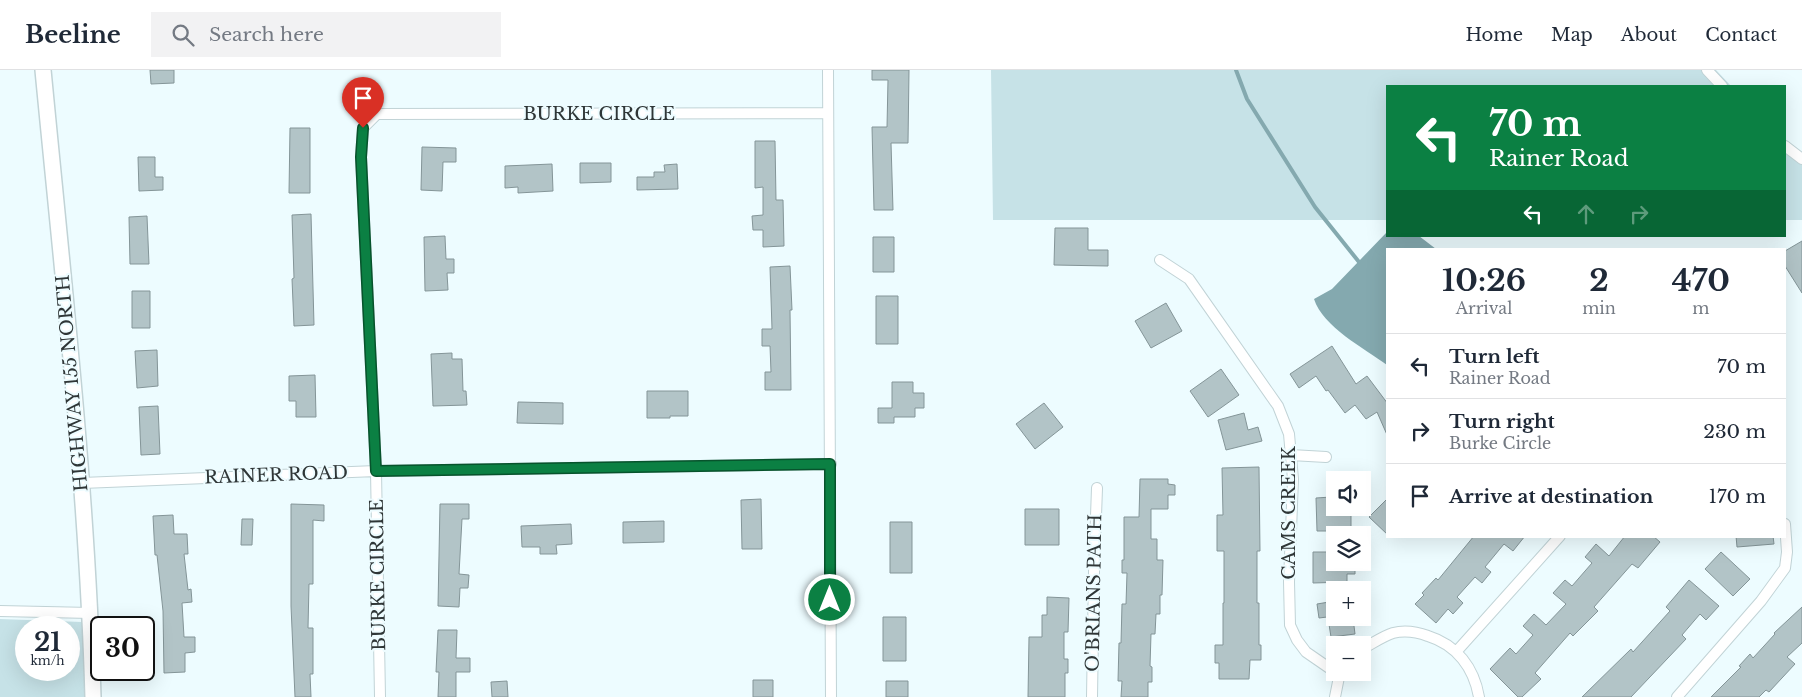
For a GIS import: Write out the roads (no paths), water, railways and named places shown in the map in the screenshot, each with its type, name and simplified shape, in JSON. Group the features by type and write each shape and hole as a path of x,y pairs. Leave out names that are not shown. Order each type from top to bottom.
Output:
{"main road":[{"name":"HIGHWAY 155 NORTH","path":"43,70 82,483 93,697"}],"street":[{"path":"828,70 830,697"},
{"path":"1707,70 1721,85"},
{"name":"BURKE CIRCLE","path":"380,697 376,471 361,157 363,128 377,114 827,113"},
{"path":"1786,147 1802,159"},
{"name":"CAMS CREEK","path":"1160,260 1189,279 1278,406 1289,434 1293,480 1289,582 1290,625 1297,640 1306,652 1326,665"},
{"path":"1291,455 1326,457"},
{"name":"RAINER ROAD","path":"82,483 376,471 830,464"},
{"name":"O'BRIANS PATH","path":"1092,697 1097,488"},
{"path":"1456,652 1558,538"},
{"path":"1676,697 1761,601 1785,568 1786,538"},
{"path":"0,611 90,613"},
{"path":"1371,644 1392,633 1403,632 1418,633 1438,639 1456,652 1471,671 1479,697"},
{"path":"1334,697 1337,681"}],"waterway":[{"path":"1236,70 1247,99 1315,207 1359,262"}]}
